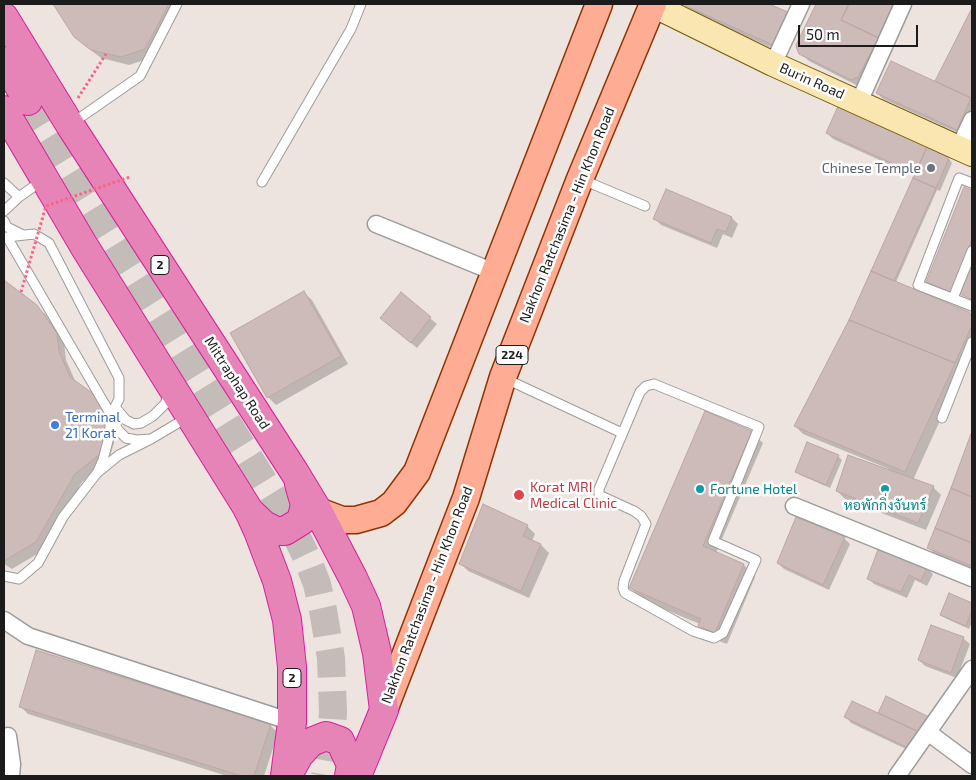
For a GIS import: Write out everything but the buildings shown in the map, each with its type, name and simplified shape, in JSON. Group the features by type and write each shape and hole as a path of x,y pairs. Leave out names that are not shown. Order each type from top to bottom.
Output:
{"highway":[{"name":"Mittraphap Road","path":"4,17 70,125 295,473 318,512 366,606 376,653 384,710"},
{"path":"4,61 11,115"},
{"name":"2","path":"11,115 84,246 248,509 277,581 287,620 292,667 292,722 286,776"},
{"path":"248,509 264,525 276,531 285,531 301,521 305,505 295,473"},
{"path":"357,776 384,710"},
{"path":"286,776 299,755 311,742 326,736 340,741 352,765 349,776"}],"main road":[{"path":"318,512 342,520 356,520 375,516 394,503 417,472 599,4"},
{"name":"Nakhon Ratchasima - Hin Khon Road","path":"384,710 466,498 504,377 580,179 652,4"}],"street":[{"name":"Burin Road","path":"652,4 773,64 966,151"},
{"path":"773,64 801,4"},
{"path":"859,102 904,4"},
{"path":"966,151 972,120"},
{"path":"376,224 494,272"},
{"path":"794,506 972,578"},
{"path":"4,620 28,636 292,722"},
{"path":"897,776 929,733 972,669"},
{"path":"929,733 972,765"},
{"path":"8,736 12,764 11,776"}],"lane":[{"path":"70,125 140,76 177,4"},
{"path":"262,182 352,29 361,4"},
{"path":"4,211 19,197 45,178"},
{"path":"972,183 959,178 918,285 972,306"},
{"path":"580,179 645,206"},
{"path":"4,183 19,197"},
{"path":"4,221 7,227 24,235"},
{"path":"4,576 19,579 38,563 63,517 97,473 103,460 109,437 113,411 119,399 120,378 49,243 34,234 5,237 113,411 118,430 126,438 137,440 151,439"},
{"path":"953,298 972,251"},
{"path":"942,418 972,342"},
{"path":"504,377 622,433"},
{"path":"654,384 759,427 713,541 756,560 723,633 714,638 693,631 625,592 623,588 646,524 641,516 634,511 599,495 599,489 622,433 640,392 646,386 654,384"},
{"path":"113,411 134,424 141,423 153,416 165,404 172,386"},
{"path":"97,473 119,455 191,416"}],"path":[{"path":"21,292 46,206 130,177"}],"tunnel":[{"path":"28,101 293,529 307,558 317,584 331,658 333,712 331,741 325,776"}],"place":[{"name":"Chinese Temple","path":"931,168"},
{"name":"Terminal 21 Korat","path":"55,425"},
{"name":"Fortune Hotel","path":"700,489"},
{"name":"หอพักกิ่งจันทร์","path":"885,489"},
{"name":"Korat MRI Medical Clinic","path":"519,495"}]}
